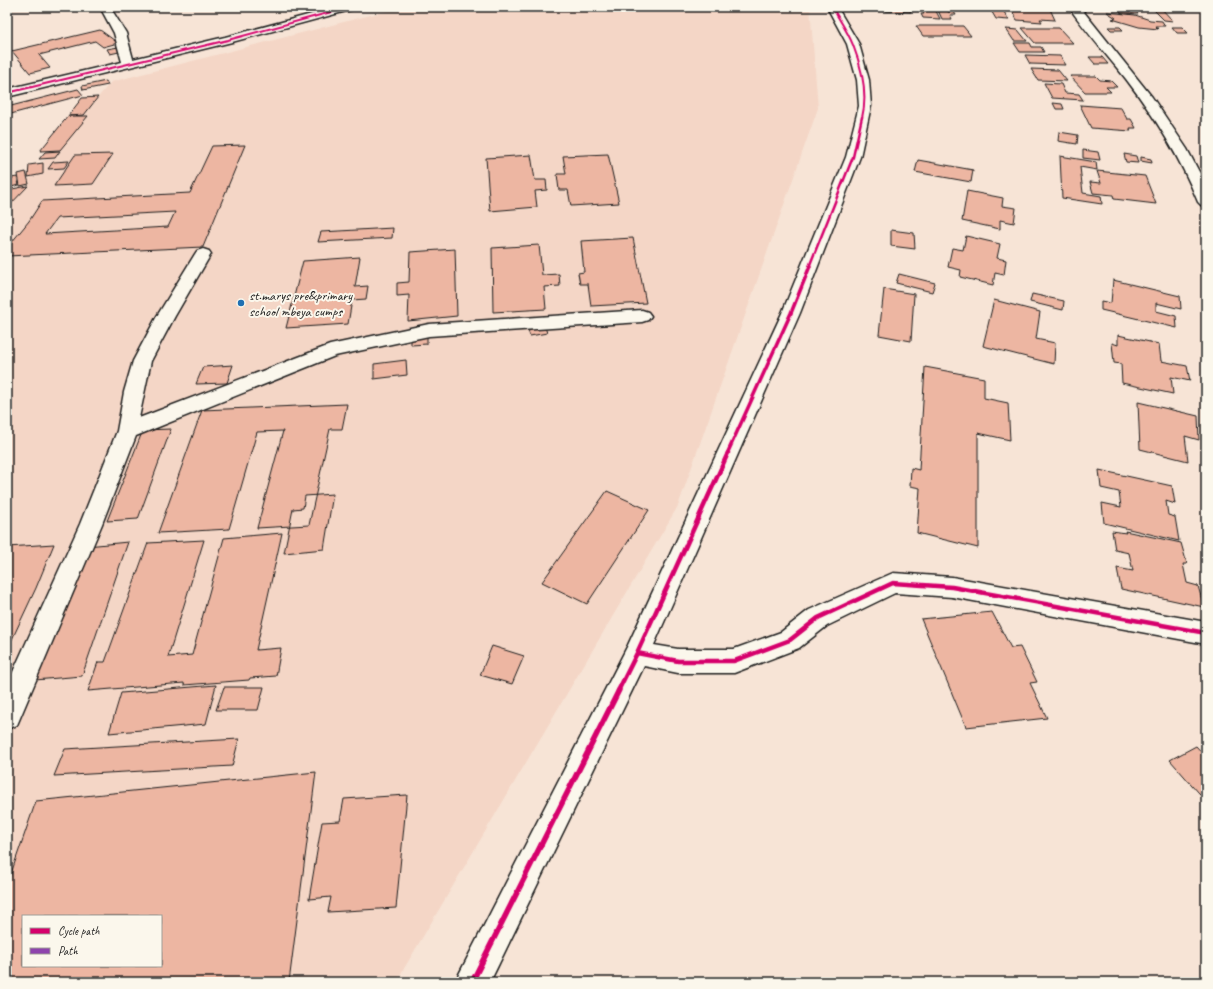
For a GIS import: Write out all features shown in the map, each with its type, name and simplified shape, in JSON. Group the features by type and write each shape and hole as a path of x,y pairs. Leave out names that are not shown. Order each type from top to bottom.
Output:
{"street":[{"path":"105,7 120,33 129,64"},
{"path":"7,93 228,40 350,7"},
{"path":"472,982 637,653 790,313 853,157 865,106 863,80 853,44 832,7"},
{"path":"1074,7 1156,109 1174,138 1202,191 1206,202"},
{"path":"7,716 91,524 127,431 134,392 142,361 166,316 203,254"},
{"path":"127,431 330,351 429,330 642,316"},
{"path":"637,653 678,661 734,661 790,640 818,618 893,583 952,588 1206,633"}],"shaded area":[{"path":"402,7 810,7 818,108 678,506 396,982 7,982 7,204 111,82"}],"building":[{"path":"885,7 909,7 911,12 886,11"},
{"path":"920,7 934,7 940,19 923,18 921,14 924,14"},
{"path":"951,7 979,7 981,9 953,9"},
{"path":"989,7 1001,7 1009,20 996,19"},
{"path":"1010,7 1050,9 1055,20 1040,19 1042,22 1017,20"},
{"path":"1151,7 1160,7 1173,21 1164,20"},
{"path":"937,8 947,9 948,12 954,12 956,15 950,15 952,19 942,19"},
{"path":"1118,9 1135,10 1138,14 1121,13"},
{"path":"1107,12 1135,15 1150,20 1162,21 1165,26 1155,26 1158,29 1139,27 1112,19 1116,18"},
{"path":"916,26 963,26 971,36 923,36"},
{"path":"1108,27 1120,27 1123,30 1111,30"},
{"path":"1172,27 1182,27 1188,33 1177,33"},
{"path":"1022,28 1059,28 1073,43 1035,43"},
{"path":"1006,29 1018,30 1027,41 1014,41"},
{"path":"100,30 118,43 103,47 95,41 39,55 50,68 30,73 12,51"},
{"path":"1014,43 1030,43 1032,47 1041,47 1044,52 1020,52"},
{"path":"124,46 128,50 110,54 107,49"},
{"path":"1025,55 1060,56 1066,65 1030,64"},
{"path":"1089,57 1102,57 1108,64 1095,64"},
{"path":"1031,69 1058,70 1067,81 1038,80"},
{"path":"1070,76 1096,76 1100,80 1111,81 1117,87 1106,87 1111,92 1085,92"},
{"path":"106,81 108,85 83,90 82,86"},
{"path":"1044,83 1061,84 1065,93 1079,94 1083,100 1052,98"},
{"path":"78,89 83,95 7,115 7,107"},
{"path":"98,97 84,115 68,116 82,98"},
{"path":"1053,103 1062,104 1064,109 1056,109"},
{"path":"1080,105 1121,108 1127,119 1131,119 1136,128 1130,128 1131,131 1091,128"},
{"path":"68,116 88,116 60,150 40,151"},
{"path":"1059,132 1078,135 1077,144 1058,141"},
{"path":"245,145 203,247 7,256 10,249 7,248 29,221 42,201 190,193 212,146","holes":["175,212 168,227 45,234 57,218"]},
{"path":"1083,150 1098,152 1100,160 1083,158"},
{"path":"60,151 55,158 39,159 45,152"},
{"path":"113,154 93,184 54,186 75,155"},
{"path":"608,154 619,203 571,206 568,190 559,190 557,174 566,174 563,156"},
{"path":"1124,154 1136,156 1138,163 1126,162"},
{"path":"531,155 535,180 546,180 547,190 535,191 537,207 490,211 486,158"},
{"path":"1060,156 1096,162 1097,170 1080,167 1083,193 1101,196 1102,204 1062,198"},
{"path":"1141,157 1151,159 1152,163 1141,161"},
{"path":"918,160 973,170 971,182 915,172"},
{"path":"69,161 64,168 48,169 53,162"},
{"path":"43,163 43,174 28,177 29,165"},
{"path":"1097,171 1145,176 1156,204 1114,199 1113,195 1093,193 1090,182 1101,183"},
{"path":"26,172 29,184 20,186 18,174"},
{"path":"17,177 19,185 7,188 7,179"},
{"path":"28,186 7,208 7,190"},
{"path":"967,191 1003,198 1002,206 1016,208 1014,223 1000,220 1000,229 962,221"},
{"path":"393,228 392,238 318,242 321,232"},
{"path":"891,230 914,233 915,249 891,246"},
{"path":"966,236 1000,244 997,258 1006,260 1004,275 995,273 993,285 960,277 961,270 948,267 952,248 963,250"},
{"path":"633,238 646,303 591,306 588,284 580,284 578,273 584,272 581,241"},
{"path":"539,245 542,275 559,274 560,286 544,287 546,309 493,312 492,248"},
{"path":"455,249 457,316 408,321 409,295 397,296 397,283 409,282 410,252"},
{"path":"360,257 355,287 368,286 366,299 352,300 348,324 286,328 303,261"},
{"path":"899,274 935,283 932,292 896,283"},
{"path":"1113,280 1180,296 1181,309 1156,303 1156,311 1176,316 1177,328 1101,310 1101,301 1111,303"},
{"path":"884,289 914,294 911,341 879,335"},
{"path":"1032,294 1064,301 1063,310 1030,302"},
{"path":"994,300 1040,312 1036,339 1055,343 1054,364 983,346"},
{"path":"545,327 547,333 530,336 528,331"},
{"path":"1118,335 1159,344 1161,361 1187,366 1190,381 1171,377 1173,394 1122,383 1121,364 1114,363 1112,343 1118,345"},
{"path":"427,337 427,344 411,345 411,338"},
{"path":"406,360 407,375 374,379 374,364"},
{"path":"233,365 227,383 196,384 203,367"},
{"path":"925,367 984,378 984,398 1008,403 1010,440 978,433 978,548 917,533 920,488 910,486 911,468 919,470"},
{"path":"1138,402 1198,416 1199,440 1185,436 1188,461 1140,449"},
{"path":"347,404 342,429 330,429 309,525 257,528 283,431 257,432 229,529 158,533 202,410"},
{"path":"171,429 138,519 107,521 143,430"},
{"path":"1099,470 1172,486 1175,504 1166,501 1168,515 1175,517 1179,541 1104,523 1102,503 1121,507 1119,492 1101,488"},
{"path":"607,491 649,510 587,604 542,582"},
{"path":"333,494 324,549 284,553 293,509 303,508 305,496"},
{"path":"1112,531 1126,533 1125,531 1181,543 1187,564 1183,564 1187,583 1198,586 1204,607 1121,589 1117,568 1133,571 1129,553 1115,550"},
{"path":"282,533 256,650 281,648 276,676 250,678 249,680 184,685 184,683 88,691 98,662 105,662 148,543 204,540 168,657 192,655 224,538"},
{"path":"128,542 82,676 35,680 87,546"},
{"path":"54,544 36,588 7,650 7,547"},
{"path":"992,612 1011,648 1020,647 1037,682 1030,683 1047,718 966,727 921,619"},
{"path":"492,646 524,656 512,684 480,675"},
{"path":"216,685 206,724 109,733 121,693"},
{"path":"224,687 264,687 258,710 216,710"},
{"path":"239,739 232,766 54,776 65,749"},
{"path":"1196,746 1206,757 1206,801 1170,760"},
{"path":"316,772 289,982 7,982 7,885 36,801"},
{"path":"407,795 396,908 328,912 331,897 309,899 322,822 340,821 344,799"}],"marked path":[{"path":"1202,191 1206,192"}],"cycle path":[{"path":"7,93 228,40 350,7"},
{"path":"472,982 637,653 791,313 853,157 865,106 863,80 853,44 832,7"},
{"path":"637,653 678,661 734,661 790,640 818,618 893,583 952,587 1206,633"}],"place":[{"name":"st.marys pre&primary school mbeya cumps","path":"241,303"}]}
